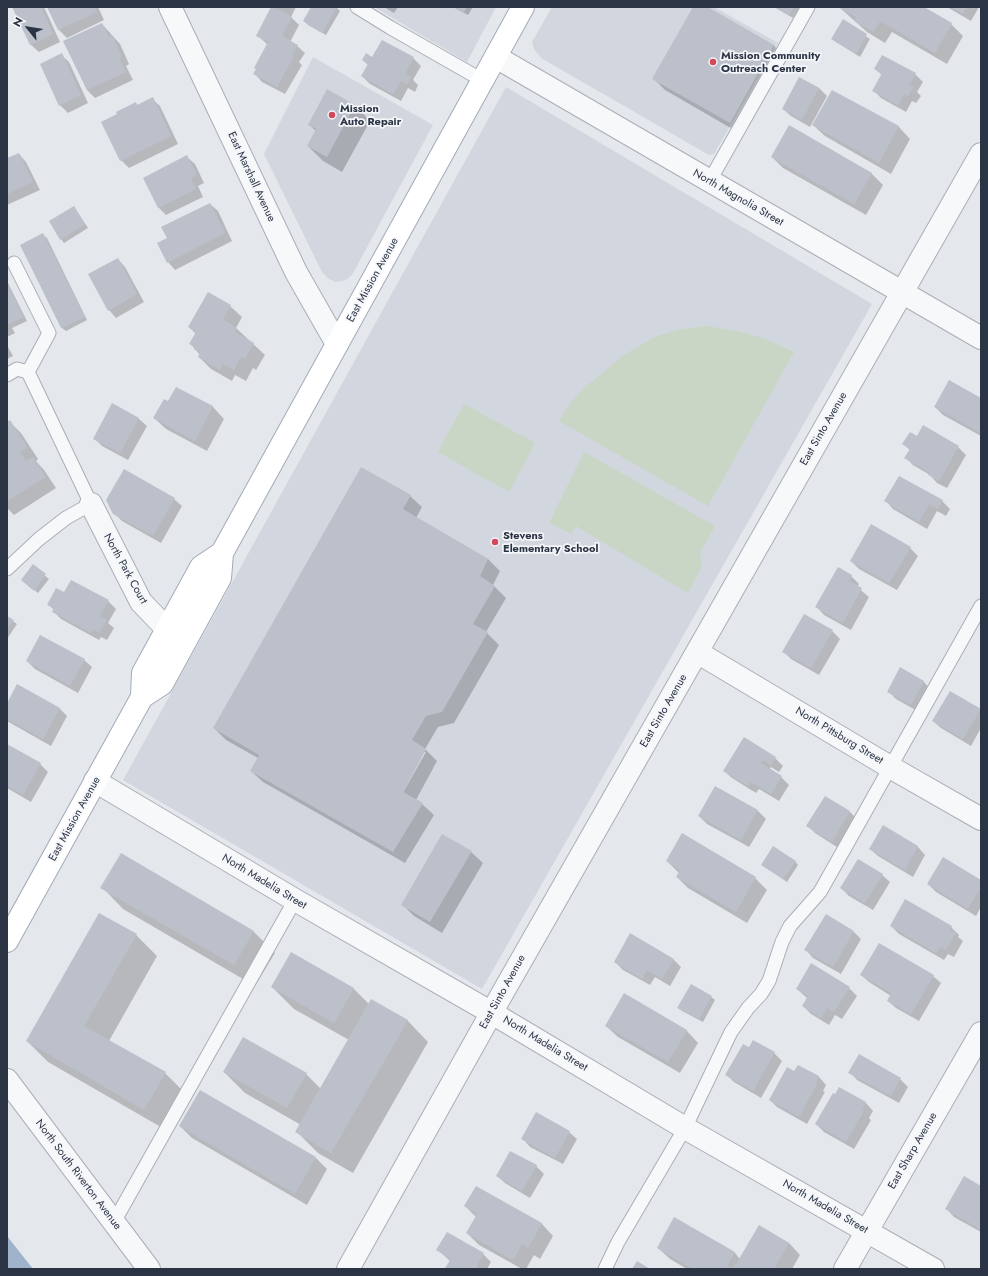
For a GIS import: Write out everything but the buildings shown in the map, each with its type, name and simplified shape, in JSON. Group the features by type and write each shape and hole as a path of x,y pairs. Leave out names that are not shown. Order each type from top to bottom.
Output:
{"main road":[{"name":"East Mission Avenue","path":"142,697 162,684 220,578 222,553 523,7"},
{"name":"East Mission Avenue","path":"7,940 142,697 143,673 167,629 201,568 222,553"}],"street":[{"name":"East Marshall Avenue","path":"170,7 296,272 337,344"},
{"name":"North Magnolia Street","path":"496,57 709,182 981,338"},
{"name":"East Sinto Avenue","path":"348,1269 981,154"},
{"name":"North Park Court","path":"91,504 141,602 167,629"},
{"name":"North Pittsburg Street","path":"697,652 890,768 981,819"},
{"name":"North Madelia Street","path":"95,781 295,900 492,1013 685,1128 933,1269"},
{"name":"East Sharp Avenue","path":"845,1269 981,1033"},
{"name":"North South Riverton Avenue","path":"7,1080 149,1269"}],"lane":[{"path":"357,7 482,80"},
{"path":"709,182 808,7"},
{"path":"14,264 49,334 28,372"},
{"path":"7,375 17,369 28,372 91,504 60,522 39,539 7,569"},
{"path":"605,1269 618,1242 685,1128 731,1032 748,1008 761,994 769,981 782,942 790,926 820,892 981,606"},
{"path":"114,1222 295,900"}],"shaded area":[{"path":"374,7 496,7 467,62"},
{"path":"552,7 714,7 778,43 714,154 709,155 541,58 534,49 532,42"},
{"path":"313,57 433,125 352,275 346,280 336,282 329,279 322,272 264,154"},
{"name":"Stevens Elementary School","path":"506,87 872,304 482,989 123,780"}],"green space":[{"path":"706,326 737,331 766,339 794,352 708,506 559,421 570,403 585,387 627,353 657,336 677,330"},
{"path":"464,404 535,443 509,492 438,452"},
{"path":"584,452 715,526 700,553 702,566 688,593 576,526 571,534 549,523"}],"water":[{"path":"7,1236 33,1269 7,1269"}],"place":[{"name":"Mission Community Outreach Center","path":"713,62"},
{"name":"Mission Auto Repair","path":"332,115"},
{"name":"Stevens Elementary School","path":"495,542"}]}
